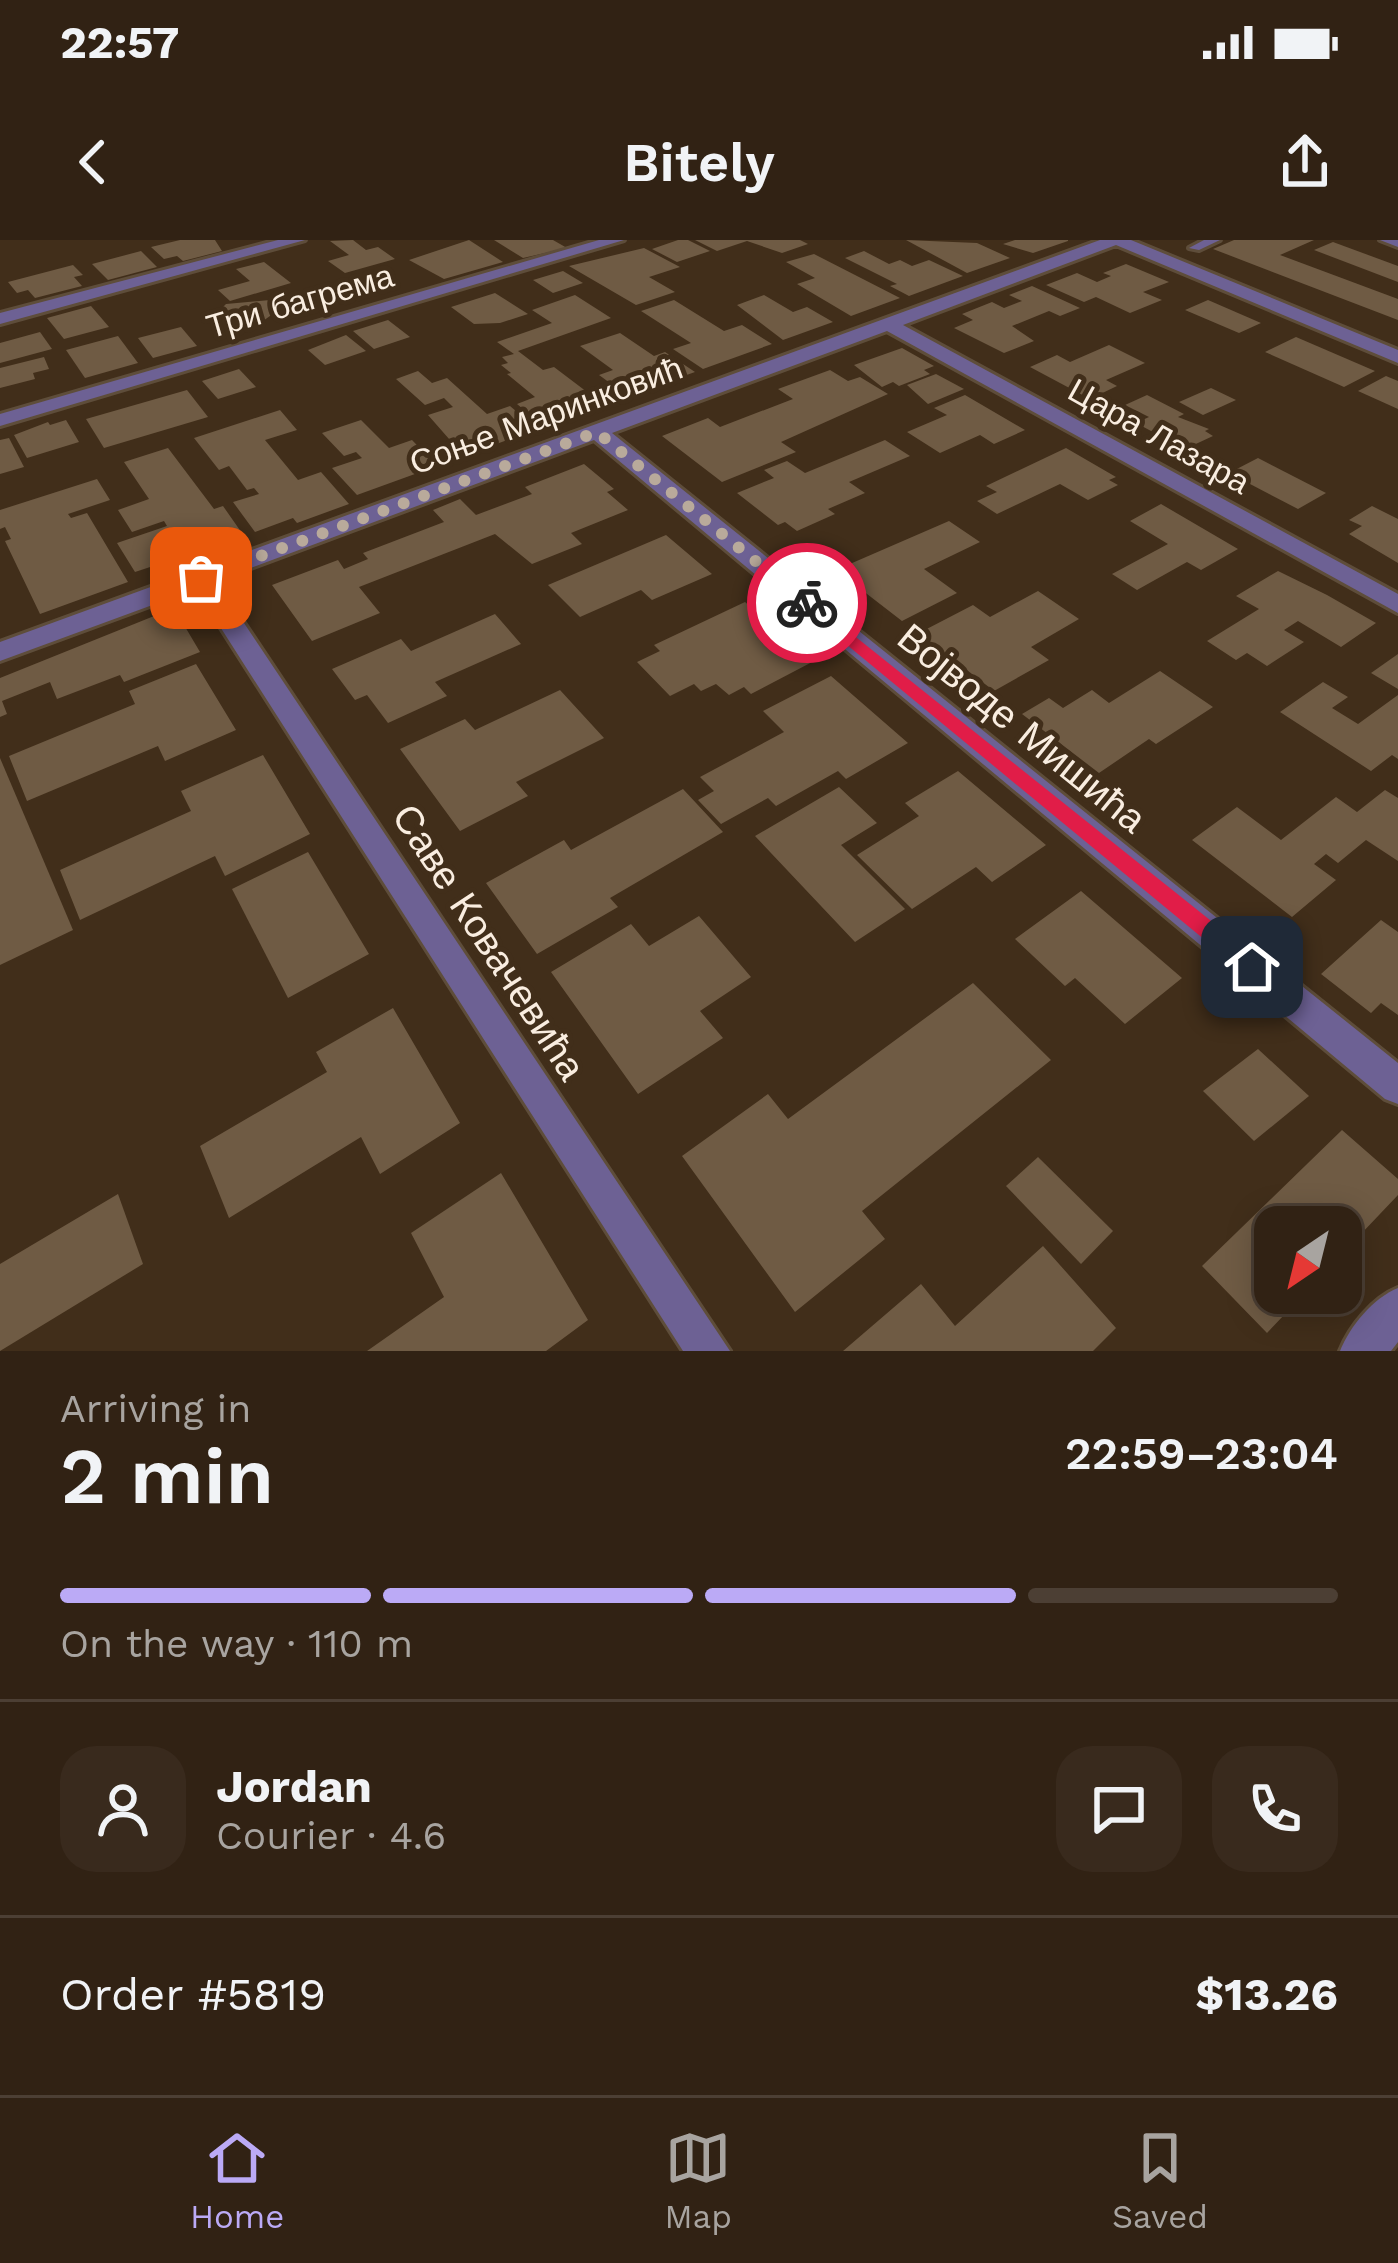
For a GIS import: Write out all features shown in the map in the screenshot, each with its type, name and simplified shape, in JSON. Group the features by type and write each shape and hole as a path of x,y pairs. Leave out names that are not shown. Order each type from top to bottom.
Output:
{"street":[{"path":"0,319 297,240"},
{"name":"Три багрема","path":"0,420 616,240"},
{"path":"1116,240 1398,357"},
{"name":"Соње Маринковић","path":"0,652 1116,240"},
{"name":"Цара Лазара","path":"888,324 1398,605"},
{"name":"Војводе Мишића","path":"597,432 1398,1086"},
{"name":"Саве Ковачевића","path":"201,578 708,1351"},
{"path":"1362,1351 1398,1309"}],"lane":[{"path":"1195,248 1214,240"},
{"path":"1386,240 1398,244"}],"building":[{"path":"180,240 215,240 222,251 183,261 177,256 164,259 151,247"},
{"path":"353,240 366,250 378,247 395,259 345,273 328,261 349,255 330,241"},
{"path":"469,240 503,262 444,279 409,260"},
{"path":"494,240 553,240 567,248 523,258"},
{"path":"678,240 710,251 677,262 652,249"},
{"path":"695,240 800,240 808,244 782,253 747,241 717,251"},
{"path":"906,240 977,243 1010,258 967,273"},
{"path":"1234,240 1314,240 1280,255 1398,299 1398,320 1213,249"},
{"path":"1068,241 1033,253 1003,244"},
{"path":"1333,242 1398,266 1398,282 1314,250"},
{"path":"644,248 680,267 649,277 675,292 636,305 569,266"},
{"path":"141,251 157,267 108,280 92,264"},
{"path":"864,251 889,264 900,260 912,266 929,260 963,276 909,296 890,286 897,284 845,258"},
{"path":"814,254 900,298 851,316 797,284 815,278 786,262"},
{"path":"264,262 291,283 230,301 218,290 250,281 236,269"},
{"path":"1126,264 1169,282 1143,292 1162,300 1130,313 1096,297 1084,302 1046,285 1077,273 1097,282 1111,276 1103,273"},
{"path":"73,265 83,275 74,277 82,286 35,298 28,290 17,293 8,282"},
{"path":"563,271 583,283 553,293 533,280"},
{"path":"1032,286 1080,308 1060,316 1049,311 1012,326 1034,341 1004,353 954,328 973,320 962,314 992,302 1004,308 1022,301 1009,295"},
{"path":"495,293 528,314 500,323 474,324 451,307"},
{"path":"575,295 611,318 518,351 543,370 554,367 587,392 597,388 614,401 545,427 517,404 535,397 507,374 511,373 501,365 508,363 502,357 514,354 497,342 552,323 532,310"},
{"path":"764,295 793,312 807,307 833,322 783,340 737,305"},
{"path":"270,300 281,308 252,329 227,333 212,324 226,304"},
{"path":"674,300 724,331 742,325 772,344 703,369 673,349 691,343 641,311"},
{"path":"1208,300 1261,323 1239,333 1185,310"},
{"path":"91,306 109,327 64,339 47,318"},
{"path":"388,320 410,337 374,349 353,331"},
{"path":"181,327 197,346 153,358 138,338"},
{"path":"40,332 52,349 0,363 0,343"},
{"path":"620,333 654,356 665,352 695,372 628,396 599,375 613,370 580,346"},
{"path":"346,335 366,351 325,365 308,350"},
{"path":"118,336 138,363 85,378 66,350"},
{"path":"1296,337 1375,371 1344,387 1265,352"},
{"path":"1109,345 1145,363 1106,380 1117,386 1090,399 1030,367 1057,355 1070,362"},
{"path":"902,348 934,366 924,370 930,374 882,387 854,365"},
{"path":"44,357 49,369 33,373 35,379 0,388 0,368"},
{"path":"239,369 256,387 218,399 202,381"},
{"path":"830,370 848,381 860,377 888,394 781,442 796,452 722,482 662,436 708,418 720,427 793,399 778,389"},
{"path":"418,371 432,383 447,378 487,414 510,406 537,429 464,456 428,415 453,407 444,398 425,405 396,379"},
{"path":"936,374 964,389 928,404 907,385"},
{"path":"1386,376 1398,381 1398,409 1358,391"},
{"path":"1211,388 1236,400 1203,415 1179,402"},
{"path":"187,390 208,417 104,448 86,419"},
{"path":"965,395 1025,430 994,444 980,435 940,453 907,432 947,415 934,408"},
{"path":"1147,395 1184,414 1178,417 1209,429 1205,431 1213,436 1185,449 1136,423 1149,417 1125,405"},
{"path":"280,410 297,430 265,440 298,480 321,472 349,504 255,532 233,502 259,494 254,488 247,490 229,466 219,470 194,438"},
{"path":"66,420 79,442 27,458 14,435"},
{"path":"361,420 389,448 412,440 437,466 357,495 332,468 362,458 356,452 344,456 322,433"},
{"path":"9,438 24,467 0,474 0,440"},
{"path":"885,440 910,456 849,482 865,493 828,509 835,514 797,531 785,522 778,525 737,493 774,478 764,470 787,461 805,473"},
{"path":"168,448 214,509 223,506 244,536 135,572 117,543 167,526 164,521 132,532 118,510 149,499 124,462"},
{"path":"1066,448 1116,477 1109,480 1118,485 1088,500 1060,484 997,514 977,501 997,492 986,486"},
{"path":"1258,458 1326,493 1298,509 1229,473"},
{"path":"584,464 614,489 607,492 628,510 571,533 582,544 532,564 495,534 359,587 380,613 312,641 272,585 338,560 344,569 368,559 363,553 444,522 433,510 460,499 476,515 532,494 525,487"},
{"path":"97,479 110,500 68,514 71,518 87,513 128,582 40,614 5,541 11,539 5,527 0,529 0,510"},
{"path":"1161,504 1238,549 1201,570 1187,562 1137,590 1112,574 1168,544 1130,521"},
{"path":"1372,506 1398,519 1398,563 1349,534 1362,526 1349,520"},
{"path":"949,521 980,542 924,569 957,593 902,621 836,570"},
{"path":"666,535 712,574 652,600 641,590 580,617 548,585"},
{"path":"1278,571 1376,623 1341,647 1298,621 1284,630 1304,642 1267,666 1247,653 1236,660 1207,641 1259,609 1236,596"},
{"path":"1038,591 1079,619 1031,647 1049,660 994,691 919,633 973,605 990,617"},
{"path":"745,602 814,661 751,694 744,687 729,695 716,684 701,691 694,684 670,696 637,662 660,651 654,645"},
{"path":"174,608 200,652 124,682 120,675 57,699 50,682 2,701 7,714 0,717 0,678"},
{"path":"495,614 521,644 435,682 447,696 388,723 367,695 355,700 332,669 401,639 411,651"},
{"path":"1398,654 1398,689 1371,673"},
{"path":"196,664 236,730 165,761 158,746 27,801 9,756 135,704 129,691"},
{"path":"1160,671 1213,707 1156,744 1149,739 1099,773 1022,714 1049,698 1063,708 1092,690 1109,703"},
{"path":"831,676 908,743 846,779 838,771 776,806 768,798 721,824 698,800 714,791 700,777 784,732 763,711"},
{"path":"1323,682 1348,697 1332,708 1358,724 1398,695 1398,759 1392,755 1371,771 1280,712"},
{"path":"560,690 604,738 516,782 528,796 460,831 400,749 465,719 475,730"},
{"path":"263,755 310,834 225,876 215,856 80,920 60,870 191,811 181,791"},
{"path":"0,758 73,930 0,965"},
{"path":"958,771 1046,845 992,882 976,867 912,909 857,855 919,816 905,803"},
{"path":"839,787 877,823 841,845 905,909 855,942 755,836"},
{"path":"683,789 723,832 610,898 618,907 537,954 486,883 564,840 571,850"},
{"path":"1385,790 1398,798 1398,861 1366,840 1338,863 1326,854 1314,864 1336,880 1292,917 1192,840 1237,807 1281,840 1336,797 1357,812"},
{"path":"308,852 369,954 288,998 232,889"},
{"path":"1081,891 1182,978 1125,1024 1075,978 1065,986 1015,939"},
{"path":"699,916 751,977 700,1011 723,1038 638,1094 551,972 631,924 649,946"},
{"path":"1381,920 1398,932 1398,1015 1381,1003 1371,1013 1321,974"},
{"path":"973,983 1051,1060 862,1211 885,1239 795,1312 682,1156 768,1094 788,1119"},
{"path":"393,1008 460,1123 380,1174 361,1137 229,1218 200,1146 327,1072 316,1052"},
{"path":"1258,1049 1309,1096 1254,1141 1203,1091"},
{"path":"1342,1130 1398,1179 1398,1195 1362,1233 1362,1206 1264,1206"},
{"path":"1038,1157 1113,1231 1081,1264 1006,1186"},
{"path":"501,1173 588,1320 546,1351 367,1351 444,1297 411,1233"},
{"path":"118,1194 143,1264 0,1351 0,1264"},
{"path":"1254,1215 1254,1314 1285,1314 1267,1333 1202,1266"},
{"path":"1043,1246 1116,1328 1093,1351 843,1351 921,1284 955,1326"}],"way so far":[{"path":"201,578 597,432 807,603"}],"route":[{"path":"807,603 1252,967"}]}
